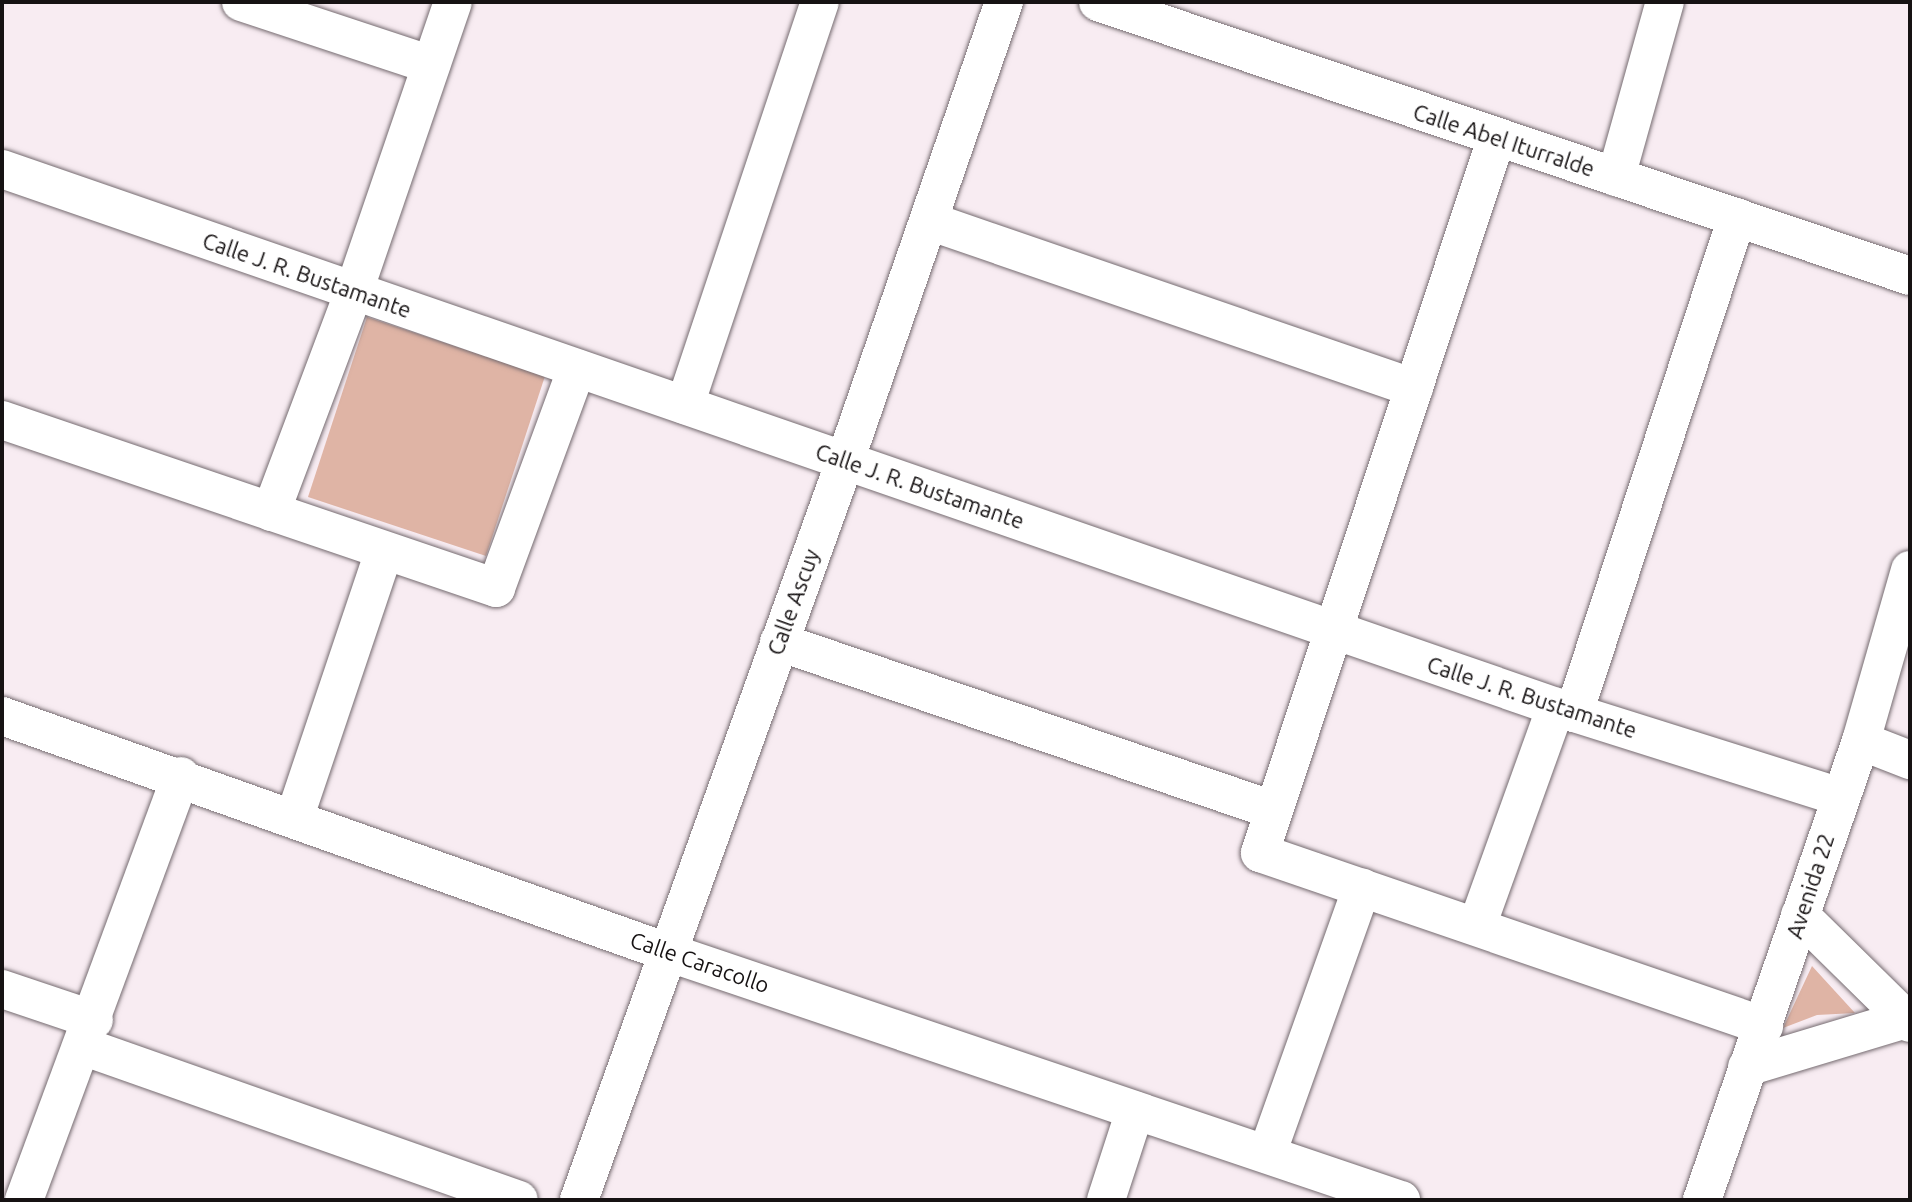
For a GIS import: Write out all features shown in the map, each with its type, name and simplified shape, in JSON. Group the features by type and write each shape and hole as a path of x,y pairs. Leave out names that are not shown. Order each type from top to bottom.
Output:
{"street":[{"path":"241,2 431,65"},
{"path":"271,512 354,291 453,2"},
{"path":"685,405 820,2"},
{"name":"Calle Ascuy","path":"579,1200 845,461 1004,2"},
{"name":"Calle Abel Iturralde","path":"1098,2 1496,139 1910,276"},
{"path":"1616,177 1665,2"},
{"path":"1496,139 1331,629 1260,853 1764,1026"},
{"name":"Calle J. R. Bustamante","path":"2,169 1565,710 1840,797"},
{"path":"1477,926 1565,710 1737,217"},
{"path":"929,221 1414,388"},
{"path":"2,420 496,588 577,368"},
{"path":"295,816 384,552"},
{"name":"Avenida 22","path":"1702,1200 1861,741 1910,570"},
{"path":"779,642 1273,810"},
{"name":"Calle Caracollo","path":"2,716 295,816 667,952 1401,1200"},
{"path":"1861,741 1910,760"},
{"path":"24,1200 181,776"},
{"path":"1267,1154 1362,887"},
{"path":"1747,1067 1908,1021 1800,915"},
{"path":"2,989 88,1033 519,1200"},
{"path":"1106,1200 1135,1111"}],"shaded area":[{"path":"367,317 545,376 486,556 308,497"},
{"path":"1812,966 1855,1013 1817,1015 1783,1028"}]}
